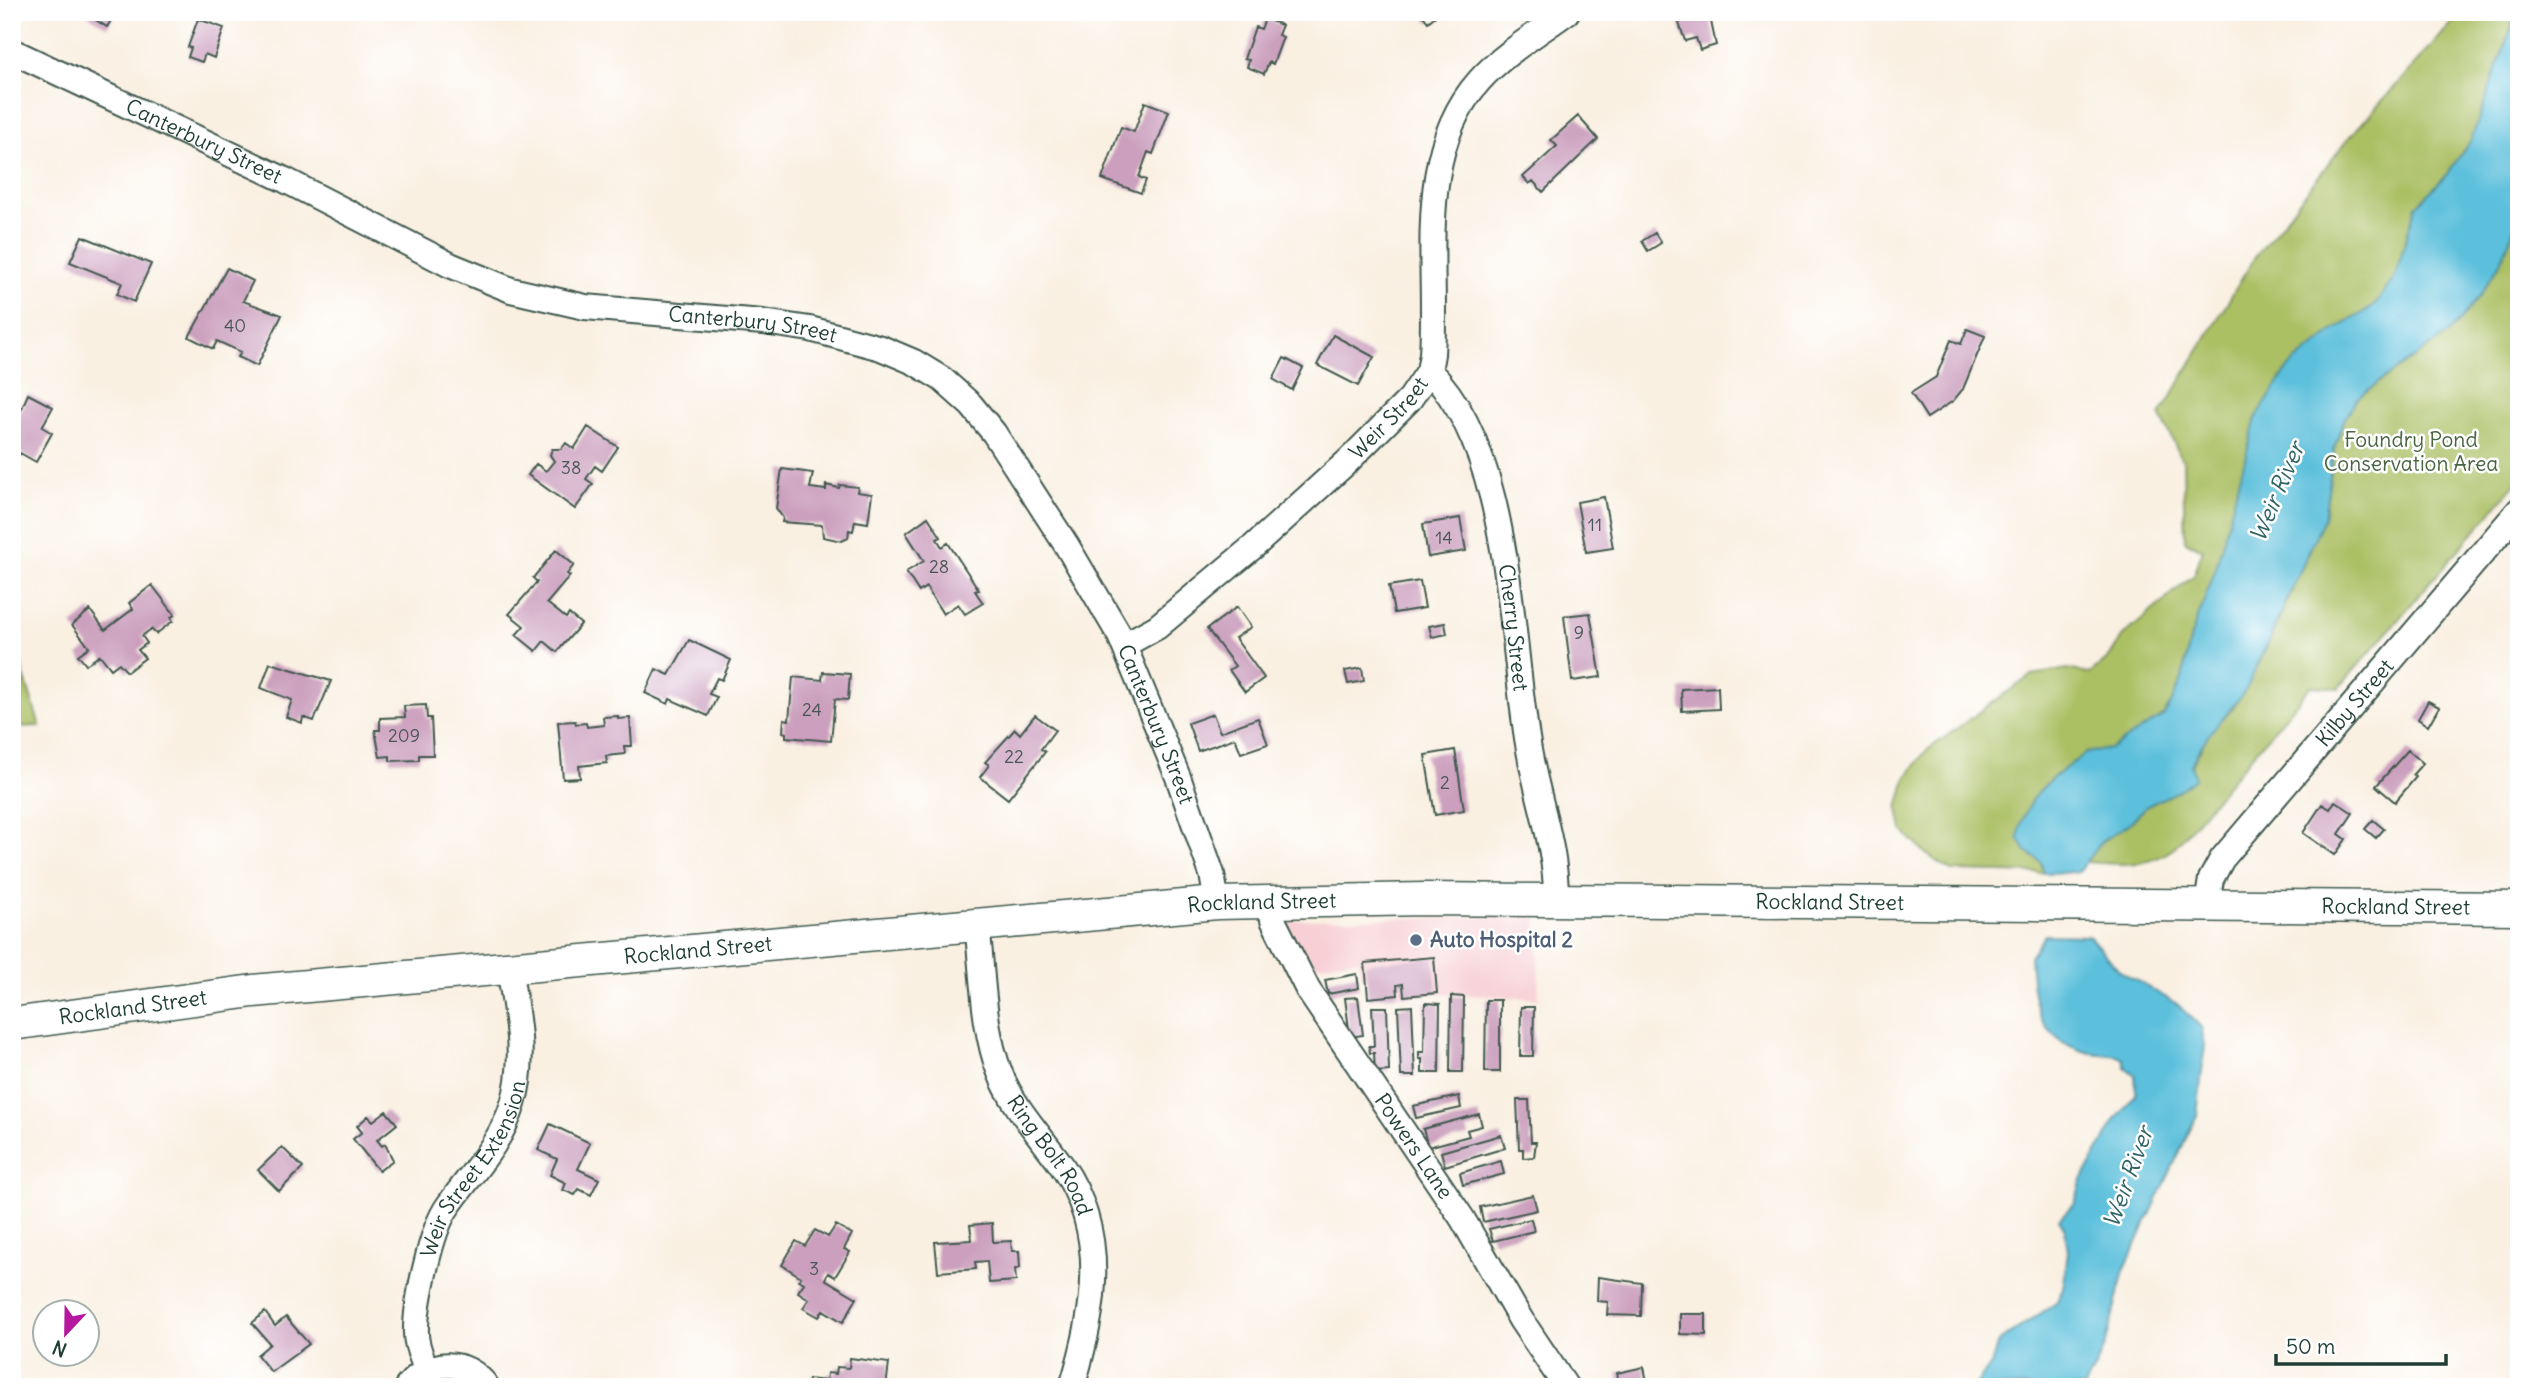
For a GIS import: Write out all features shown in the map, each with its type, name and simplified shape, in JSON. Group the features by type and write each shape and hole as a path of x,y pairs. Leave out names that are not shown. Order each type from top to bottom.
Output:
{"main road":[{"name":"Rockland Street","path":"12,1024 229,993 1217,903 1556,900 2519,908"}],"street":[{"name":"Weir Street","path":"1124,645 1157,627 1298,508 1410,399 1429,370 1433,339 1436,184 1447,138 1466,98 1487,72 1567,12"},
{"name":"Canterbury Street","path":"12,51 251,163 472,276 510,290 585,307 798,327 859,341 914,362 957,391 994,433 1084,573 1124,645 1213,874 1217,903"},
{"name":"Cherry Street","path":"1429,370 1452,397 1472,433 1489,478 1528,743 1555,862 1556,900"},
{"name":"Kilby Street","path":"2207,905 2211,878 2222,859 2519,509"},
{"name":"Powers Lane","path":"1270,902 1273,920 1308,990 1462,1218 1521,1320 1566,1387"},
{"name":"Ring Bolt Road","path":"977,925 990,1033 1000,1075 1072,1184 1090,1234 1095,1269 1093,1305 1072,1387"},
{"name":"Weir Street Extension","path":"426,1369 416,1335 435,1231 447,1207 479,1168 497,1140 517,1088 520,1044 509,967"},
{"path":"407,1387 426,1369 439,1365 465,1368 477,1375 487,1387"}],"shaded area":[{"name":"Auto Hospital 2","path":"1537,916 1539,999 1437,993 1368,998 1366,976 1361,976 1358,959 1306,967 1285,920"}],"green space":[{"path":"2462,12 2517,12 2471,140 2447,174 2416,207 2394,279 2373,307 2333,331 2215,571 2191,636 2182,679 2172,702 2164,715 2110,750 2086,753 2051,779 2032,799 2022,821 2025,850 2041,862 2044,873 1952,871 1926,854 1902,830 1898,808 1906,778 1926,751 2032,675 2068,669 2090,674 2109,658 2122,637 2194,575 2203,549 2185,541 2183,461 2160,415 2253,260 2348,139"},
{"name":"Foundry Pond Conservation Area","path":"2519,217 2519,480 2339,688 2311,686 2173,849 2153,860 2142,862 2086,862 2100,842 2129,824 2147,806 2178,791 2211,729 2233,708 2261,660 2324,518 2334,449 2343,422 2357,398 2449,333 2479,297 2500,264"},
{"path":"12,638 40,726 12,727"}],"water":[{"name":"Weir River","path":"2517,12 2519,217 2500,264 2479,297 2449,333 2357,398 2343,422 2334,449 2324,518 2247,688 2210,733 2191,765 2195,778 2178,791 2147,806 2129,824 2101,842 2078,872 2044,873 2041,862 2025,850 2018,837 2032,799 2051,779 2086,753 2110,749 2164,715 2182,679 2191,636 2215,571 2256,418 2289,367 2333,331 2373,307 2394,279 2416,206 2447,174 2471,140"},
{"name":"Weir River","path":"2045,935 2089,936 2120,971 2179,1005 2201,1027 2205,1045 2197,1115 2124,1270 2105,1347 2085,1387 1974,1387 1991,1365 1998,1342 2056,1303 2063,1289 2068,1252 2065,1229 2059,1219 2075,1203 2081,1182 2115,1121 2136,1093 2135,1075 2125,1067 2123,1058 2086,1052 2069,1046 2047,1027 2040,1016 2033,988 2030,956"}],"building":[{"path":"83,12 116,12 107,27"},
{"path":"1420,12 1440,12 1428,22"},
{"path":"1709,12 1716,45 1700,50 1696,38 1685,41 1676,14"},
{"path":"198,19 224,28 214,58 205,54 202,62 188,57 191,48 188,47"},
{"path":"1265,19 1282,25 1278,35 1283,37 1273,64 1269,62 1264,74 1247,67 1249,60 1244,59 1255,27 1261,29"},
{"path":"1145,102 1169,111 1153,154 1148,152 1139,177 1146,180 1141,193 1102,179 1121,127 1134,132"},
{"path":"1578,116 1598,139 1543,192 1533,181 1529,184 1523,177 1557,146 1551,140"},
{"path":"1655,233 1661,243 1648,251 1642,241"},
{"path":"82,236 151,264 134,302 117,294 122,283 70,262"},
{"path":"227,268 253,281 243,301 282,315 257,366 238,357 241,352 217,341 213,349 189,337"},
{"path":"1967,329 1985,336 1963,389 1953,401 1927,418 1911,393 1936,377 1951,340 1961,344"},
{"path":"1333,335 1374,357 1358,386 1317,365"},
{"path":"1284,358 1303,368 1292,390 1273,379"},
{"path":"28,394 53,407 42,427 52,433 36,462 20,453 16,459 12,457 12,431"},
{"path":"588,427 618,447 602,471 595,466 586,479 593,484 575,509 528,475 536,464 546,471 554,461 550,455 552,449 561,449 566,443 574,449"},
{"path":"782,469 813,473 810,488 826,490 826,485 839,488 840,485 858,487 857,492 872,494 868,523 855,521 853,531 849,530 848,538 842,541 823,537 822,525 782,522 783,518 776,508"},
{"path":"1604,497 1613,548 1586,552 1577,502"},
{"path":"928,517 941,537 937,539 942,547 948,543 979,590 975,591 983,603 965,614 958,604 943,614 926,587 919,592 906,572 924,561 906,533"},
{"path":"1460,518 1466,551 1428,557 1423,524"},
{"path":"556,550 574,565 567,574 570,576 547,603 566,618 569,614 581,624 557,652 544,641 536,651 516,635 524,626 509,614 537,582 533,578"},
{"path":"1420,581 1425,608 1394,613 1389,586"},
{"path":"152,585 175,615 171,617 173,621 156,634 151,629 142,636 147,643 138,650 145,658 127,672 119,663 111,669 100,655 86,665 78,655 89,647 72,625 90,610 105,630 133,609 129,603"},
{"path":"1237,607 1251,627 1235,638 1264,678 1245,692 1229,670 1235,666 1207,629"},
{"path":"1590,613 1601,677 1572,681 1564,616"},
{"path":"1445,623 1447,634 1432,637 1429,626"},
{"path":"689,640 731,660 722,680 717,678 709,694 717,697 708,716 670,699 668,704 645,693 656,669 669,675"},
{"path":"270,663 331,681 314,721 303,717 302,723 286,717 292,700 261,688"},
{"path":"1362,668 1364,681 1348,684 1345,671"},
{"path":"823,672 850,674 848,700 835,699 831,741 786,737 783,732 784,719 789,720 793,677 822,680"},
{"path":"1718,687 1719,709 1682,711 1681,689"},
{"path":"2428,701 2439,707 2428,726 2418,719"},
{"path":"426,705 427,718 431,718 433,755 419,755 419,760 390,761 390,756 380,757 375,730 380,730 380,718 405,717 404,706"},
{"path":"1213,714 1220,732 1258,718 1268,744 1241,753 1235,738 1198,751 1188,723"},
{"path":"1035,715 1055,730 1041,749 1045,752 1008,799 980,777 989,765 985,762 1015,729 1020,734"},
{"path":"618,716 618,719 630,718 632,746 624,746 625,754 606,756 607,763 579,766 580,778 563,779 558,722 575,721 576,724 586,723 587,727 604,725 603,717"},
{"path":"1455,750 1464,810 1435,815 1425,755"},
{"path":"2408,750 2423,763 2413,774 2416,777 2395,802 2376,786"},
{"path":"2335,801 2353,813 2339,834 2346,839 2335,855 2303,833 2322,804 2330,809"},
{"path":"2373,820 2384,829 2376,838 2365,829"},
{"path":"1434,957 1437,993 1404,996 1403,984 1397,985 1398,995 1368,998 1365,963"},
{"path":"1357,974 1359,988 1328,994 1325,980"},
{"path":"1451,996 1464,997 1463,1072 1450,1072"},
{"path":"1358,997 1363,1035 1350,1037 1345,998"},
{"path":"1486,1000 1500,1000 1500,1072 1485,1072"},
{"path":"1425,1003 1440,1004 1439,1073 1422,1073 1422,1059 1419,1059 1419,1052 1424,1052"},
{"path":"1412,1006 1415,1076 1401,1076 1398,1007"},
{"path":"1372,1007 1387,1007 1389,1071 1375,1072 1374,1053 1370,1053 1369,1046 1374,1046"},
{"path":"1521,1007 1534,1007 1533,1056 1520,1056"},
{"path":"1459,1096 1461,1108 1416,1118 1413,1106"},
{"path":"1517,1100 1529,1100 1531,1142 1536,1142 1534,1157 1523,1158 1523,1149 1519,1149"},
{"path":"386,1111 397,1124 377,1140 382,1146 385,1144 393,1160 379,1171 353,1139 362,1132 357,1126 368,1116 373,1121"},
{"path":"1479,1114 1482,1126 1467,1130 1469,1136 1428,1147 1423,1129"},
{"path":"550,1124 590,1143 578,1169 599,1179 591,1195 579,1189 575,1195 563,1190 566,1183 550,1175 557,1159 538,1150"},
{"path":"1501,1135 1505,1148 1445,1166 1441,1152"},
{"path":"282,1147 303,1168 279,1191 258,1170"},
{"path":"1501,1161 1504,1174 1463,1185 1460,1173"},
{"path":"1533,1195 1537,1210 1483,1222 1480,1207"},
{"path":"1531,1219 1534,1231 1493,1241 1489,1229"},
{"path":"992,1223 993,1242 1011,1241 1012,1251 1019,1251 1020,1268 1015,1269 1016,1281 989,1283 987,1261 975,1262 976,1269 938,1272 935,1242 972,1240 970,1225"},
{"path":"836,1225 852,1234 844,1249 850,1252 835,1277 828,1273 825,1279 857,1298 843,1322 823,1310 819,1317 803,1308 809,1299 798,1292 804,1283 799,1280 801,1277 782,1265 796,1241 805,1246 815,1230 828,1237"},
{"path":"1598,1277 1642,1283 1641,1316 1607,1315 1608,1302 1597,1301"},
{"path":"265,1312 275,1326 286,1317 309,1344 271,1372 257,1355 270,1344 252,1323"},
{"path":"1680,1314 1706,1314 1706,1335 1680,1334"},
{"path":"850,1358 889,1363 886,1387 853,1380 852,1387 807,1387 808,1379 826,1381 827,1373 836,1374 837,1367 849,1368"},
{"path":"1644,1367 1648,1387 1620,1387 1617,1373"}],"place":[{"name":"Auto Hospital 2","path":"1416,940"}]}
